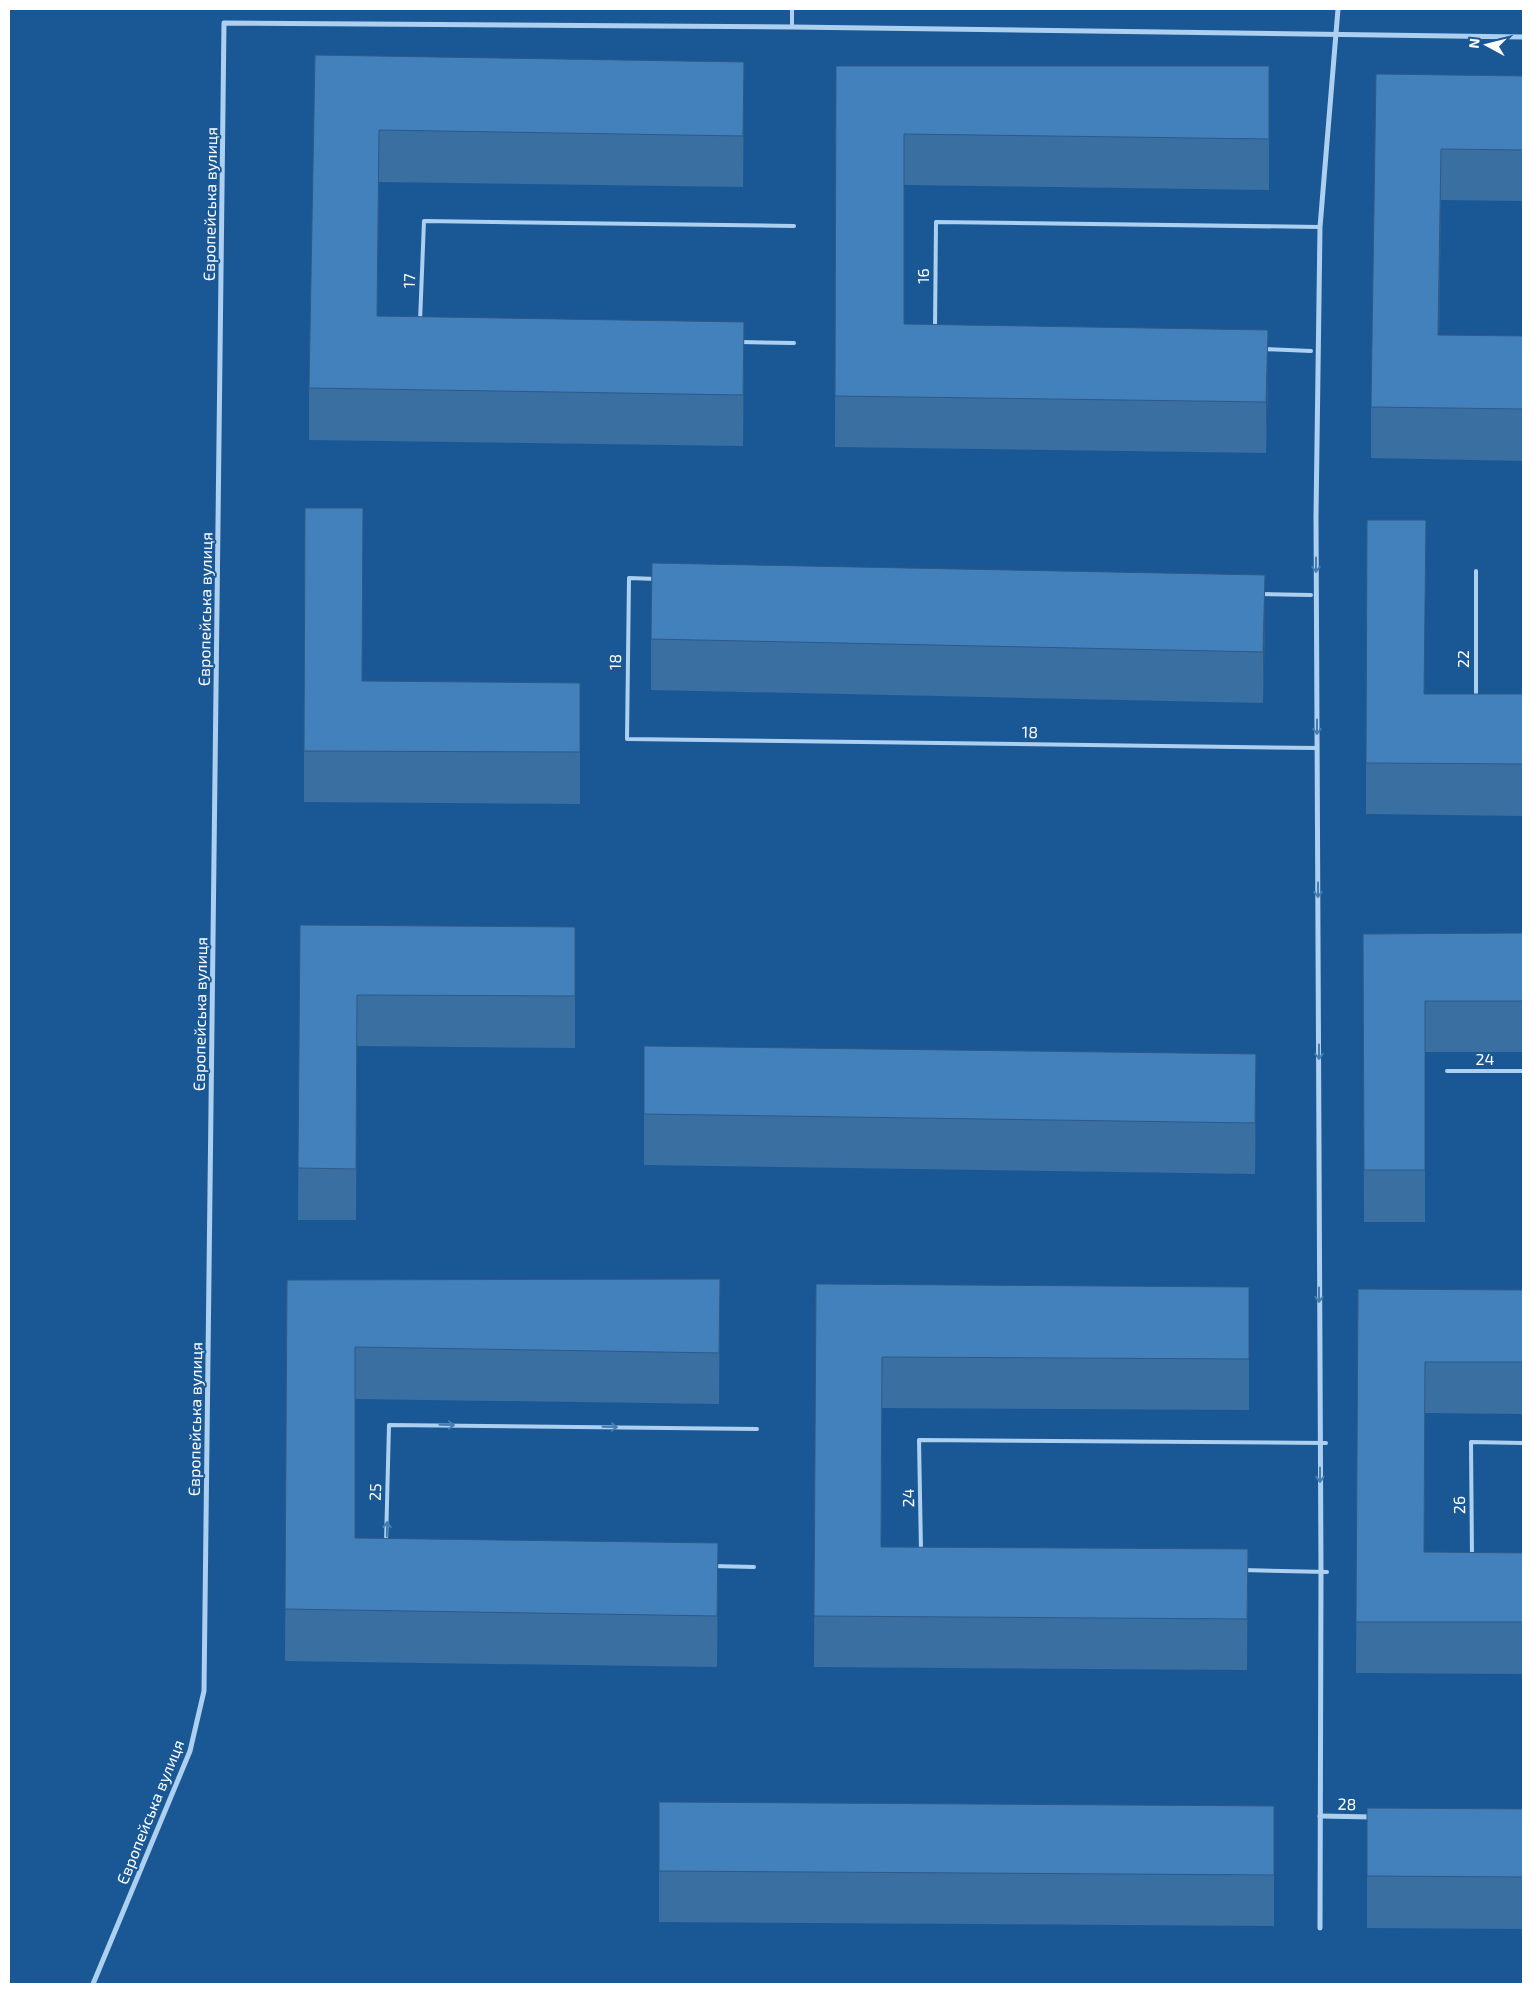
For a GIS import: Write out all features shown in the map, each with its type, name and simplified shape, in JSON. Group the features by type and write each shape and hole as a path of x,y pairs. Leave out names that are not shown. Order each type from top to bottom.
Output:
{"street":[{"path":"1320,1928 1324,1572 1316,516 1320,227 1338,9"},
{"name":"Європейська вулиця","path":"93,1984 190,1751 204,1691 224,23 792,27"},
{"path":"792,27 1523,36"},
{"name":"28","path":"1320,1816 1378,1817"}],"lane":[{"path":"792,9 792,27"},
{"name":"17","path":"420,327 424,221 794,226"},
{"name":"16","path":"935,338 936,222 1320,227"},
{"path":"735,342 794,343"},
{"path":"1261,349 1311,351"},
{"name":"22","path":"1476,571 1475,698 1484,698"},
{"name":"18","path":"659,579 629,578 627,739 1317,748"},
{"path":"1252,594 1311,595"},
{"name":"24","path":"1447,1071 1523,1071"},
{"name":"25","path":"386,1550 389,1425 757,1429"},
{"name":"24","path":"921,1554 919,1440 1323,1443"},
{"name":"26","path":"1472,1559 1470,1442 1523,1443"},
{"path":"704,1566 754,1566"},
{"path":"1241,1570 1324,1572"}],"building":[{"path":"315,55 744,62 743,136 379,130 377,316 744,322 743,395 309,388"},
{"path":"836,66 1269,66 1269,139 904,134 904,324 1268,330 1266,402 835,396"},
{"path":"1376,74 1523,76 1523,150 1441,149 1438,335 1523,336 1523,409 1371,407"},
{"path":"305,508 363,508 362,681 580,683 580,752 304,751"},
{"path":"1367,520 1426,520 1424,694 1523,694 1523,764 1366,763"},
{"path":"652,563 1265,575 1263,652 651,639"},
{"path":"300,925 575,927 575,996 357,995 356,1169 298,1168"},
{"path":"1523,933 1523,1001 1425,1001 1425,1170 1364,1170 1363,934"},
{"path":"644,1046 1256,1054 1255,1123 644,1114"},
{"path":"720,1279 719,1353 355,1347 355,1538 718,1543 717,1616 285,1609 287,1280"},
{"path":"816,1284 1249,1287 1249,1359 882,1357 881,1547 1248,1549 1247,1619 814,1616"},
{"path":"1358,1289 1523,1290 1523,1362 1425,1362 1424,1552 1523,1553 1523,1622 1356,1622"},
{"path":"659,1802 1274,1806 1274,1875 659,1871"},
{"path":"1367,1808 1523,1809 1523,1877 1367,1876"}]}
